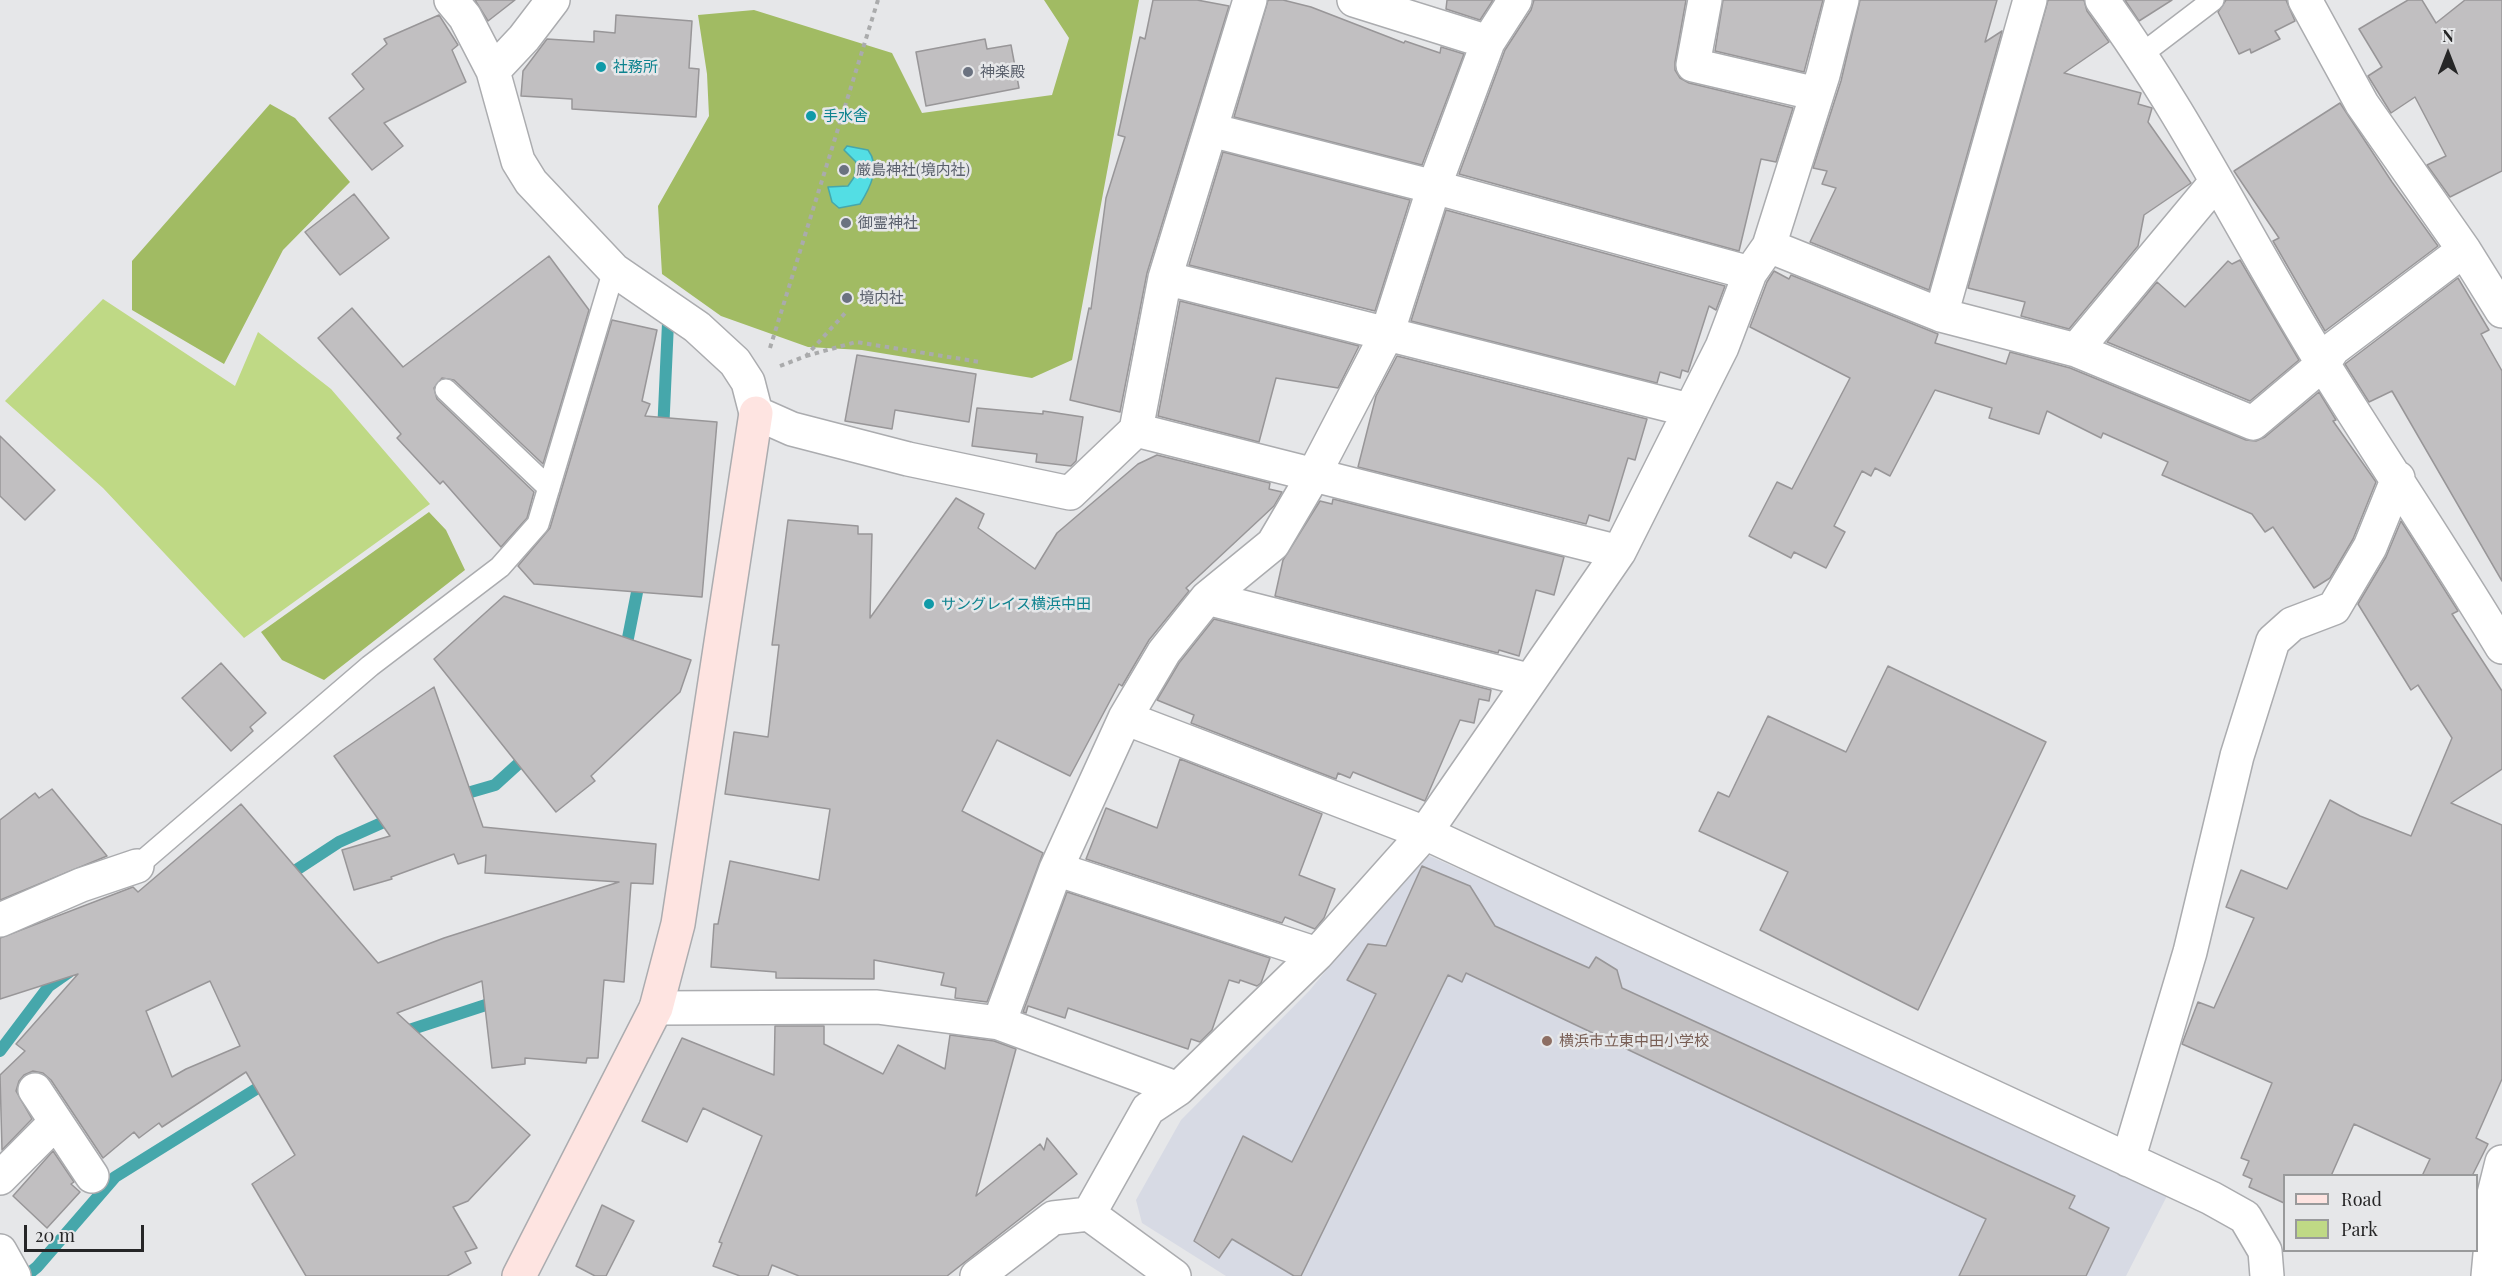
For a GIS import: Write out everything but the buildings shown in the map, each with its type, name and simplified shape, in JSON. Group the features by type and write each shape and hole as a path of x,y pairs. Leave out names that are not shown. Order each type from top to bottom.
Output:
{"street":[{"path":"451,0 465,18 493,71 518,161 531,182 614,270 697,327 735,362 748,382 756,413 678,924 656,1008 519,1276"},
{"path":"493,71 524,38 553,0"},
{"path":"756,413 792,429 908,459 1070,493 1136,430 1165,278 1250,0"},
{"path":"1354,0 1431,12 1488,42"},
{"path":"999,1023 1056,869 1125,718 1164,652 1207,598 1273,544 1314,476 1387,334 1434,187 1488,42 1515,0"},
{"path":"1706,0 1693,65 1817,94"},
{"path":"1089,1214 1148,1109 1178,1089 1317,954 1425,833 1528,680 1619,552 1722,347 1750,273 1769,246 1817,94 1842,0"},
{"path":"1941,315 2030,0"},
{"path":"2102,0 2142,54 2323,364 2398,478 2502,647"},
{"path":"2306,0 2362,104 2464,250 2502,311"},
{"path":"1211,130 1434,187 1750,273"},
{"path":"2076,350 2216,182"},
{"path":"1769,246 1941,315 2076,350 2253,423 2323,364 2333,349 2464,250"},
{"path":"1165,278 1689,410"},
{"path":"1136,430 1619,552"},
{"path":"2128,1160 2190,952 2237,756 2273,641 2292,624 2334,608 2370,547 2398,478"},
{"path":"1207,598 1528,680"},
{"path":"1125,718 1425,833 2128,1160 2245,1217 2265,1251 2266,1276"},
{"path":"0,920 81,885 137,866"},
{"path":"1056,869 1317,954"},
{"path":"656,1008 877,1007 999,1023 1178,1089"},
{"path":"34,1090 92,1176"},
{"path":"0,1178 56,1122"},
{"path":"2488,1276 2497,1235 2490,1210 2502,1162"},
{"path":"977,1276 1053,1218 1089,1214 1174,1276"},
{"path":"0,1251 15,1276"}],"lane":[{"path":"2142,54 2213,0"},
{"path":"137,866 370,666 500,567 538,524 614,270"},
{"path":"446,390 549,488"}],"path":[{"path":"769,355 878,0"},
{"path":"806,356 847,311"},
{"path":"756,413 765,372 806,356 855,342 980,362"}],"shaded area":[{"name":"横浜市立東中田小学校","path":"1423,853 1710,981 2167,1196 2126,1276 1226,1276 1142,1223 1136,1200 1181,1120 1310,990"}],"green space":[{"name":"御霊神社","path":"1044,0 1139,0 1072,360 1032,378 862,350 808,347 721,316 662,274 658,206 709,116 707,74 698,15 754,10 892,53 922,113 1052,95 1069,38"},
{"path":"270,104 295,118 350,182 283,250 224,364 132,310 132,261"},
{"path":"103,299 235,386 258,332 331,389 430,504 244,638 103,488 5,401"},
{"path":"429,512 446,530 465,570 324,680 282,660 261,632"}],"water":[{"path":"847,146 868,150 874,163 874,170 860,204 839,208 832,202 828,187 848,186 855,176 856,162 844,150"}],"waterway":[{"path":"663,433 668,323"},
{"path":"622,653 627,643 640,577"},
{"path":"457,796 495,785 528,755"},
{"path":"284,878 339,842 395,817"},
{"path":"0,1051 49,986 69,972"},
{"path":"400,1033 501,1000"},
{"path":"26,1276 37,1267 115,1177 269,1081"}],"place":[{"name":"社務所","path":"601,67"},
{"name":"神楽殿","path":"968,72"},
{"name":"手水舎","path":"811,116"},
{"name":"厳島神社(境内社)","path":"844,170"},
{"name":"御霊神社","path":"846,223"},
{"name":"境内社","path":"847,298"},
{"name":"サングレイス横浜中田","path":"929,604"},
{"name":"横浜市立東中田小学校","path":"1547,1041"}]}
